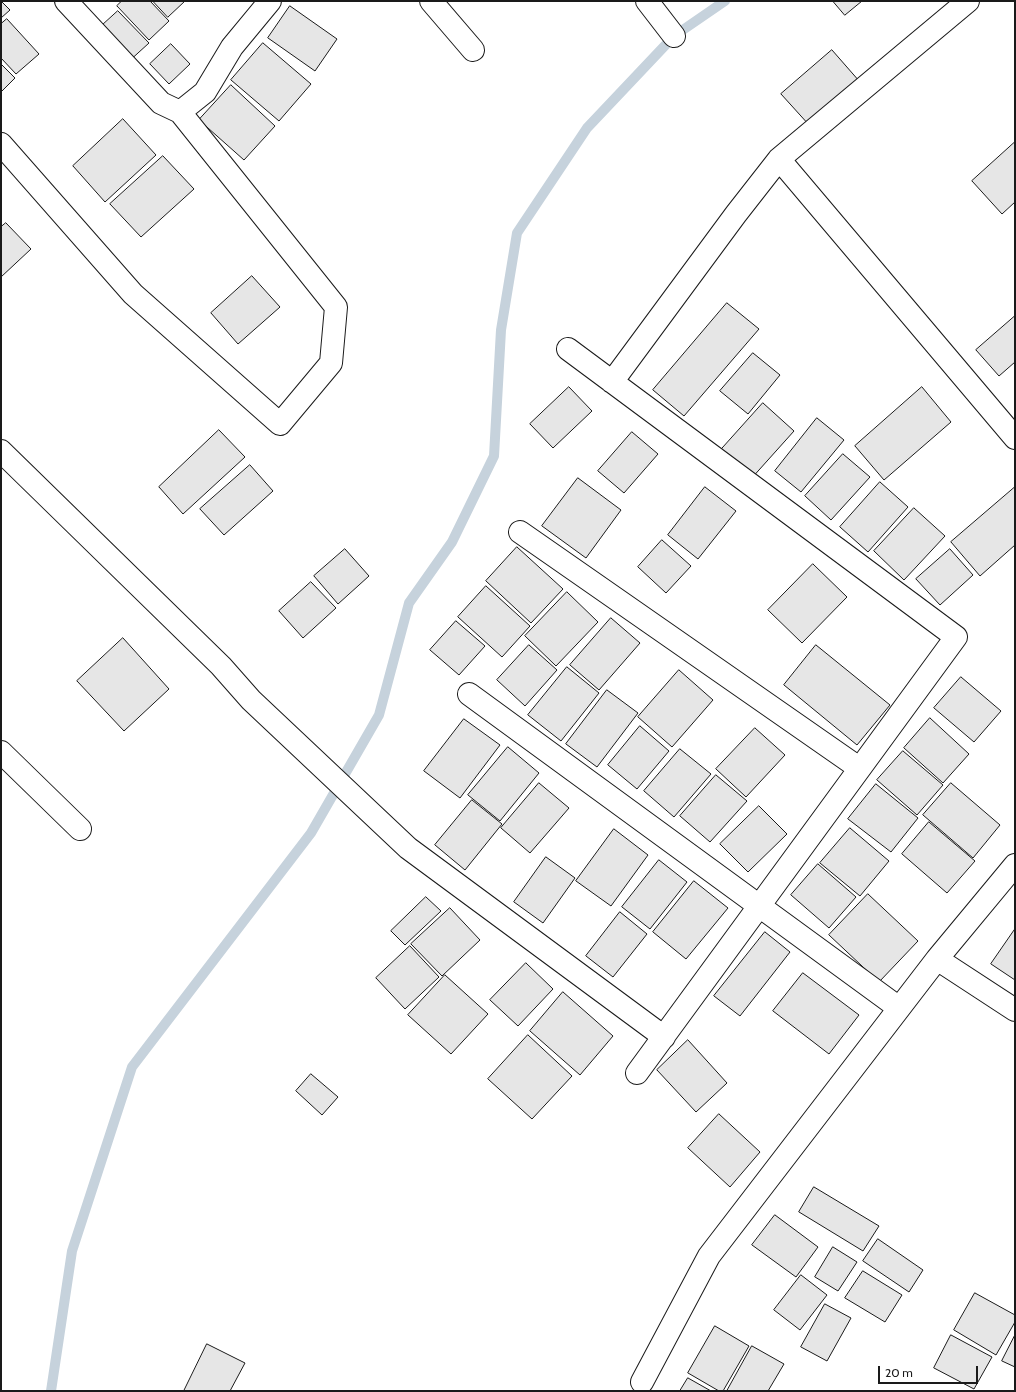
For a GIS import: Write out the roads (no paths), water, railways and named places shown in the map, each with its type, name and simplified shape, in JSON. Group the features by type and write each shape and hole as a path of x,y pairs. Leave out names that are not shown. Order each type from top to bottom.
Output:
{"street":[{"path":"1,144 133,294 280,424 330,363 336,307 180,112 161,103 66,1"},
{"path":"180,112 205,92 232,47 270,1"},
{"path":"431,1 473,50"},
{"path":"647,1 674,36"},
{"path":"612,382 779,158 968,1"},
{"path":"779,158 1015,438"},
{"path":"568,349 956,637 637,1073"},
{"path":"1,451 221,666 251,700 408,848 664,1037"},
{"path":"520,532 859,768"},
{"path":"468,694 899,1008"},
{"path":"1,752 80,829"},
{"path":"642,1382 709,1256 937,959 1015,865"},
{"path":"937,959 1015,1010"}],"waterway":[{"path":"51,1391 72,1251 132,1067 311,833 379,715 409,603 452,542 494,456 501,330 517,233 587,128 674,36 725,1"}]}
